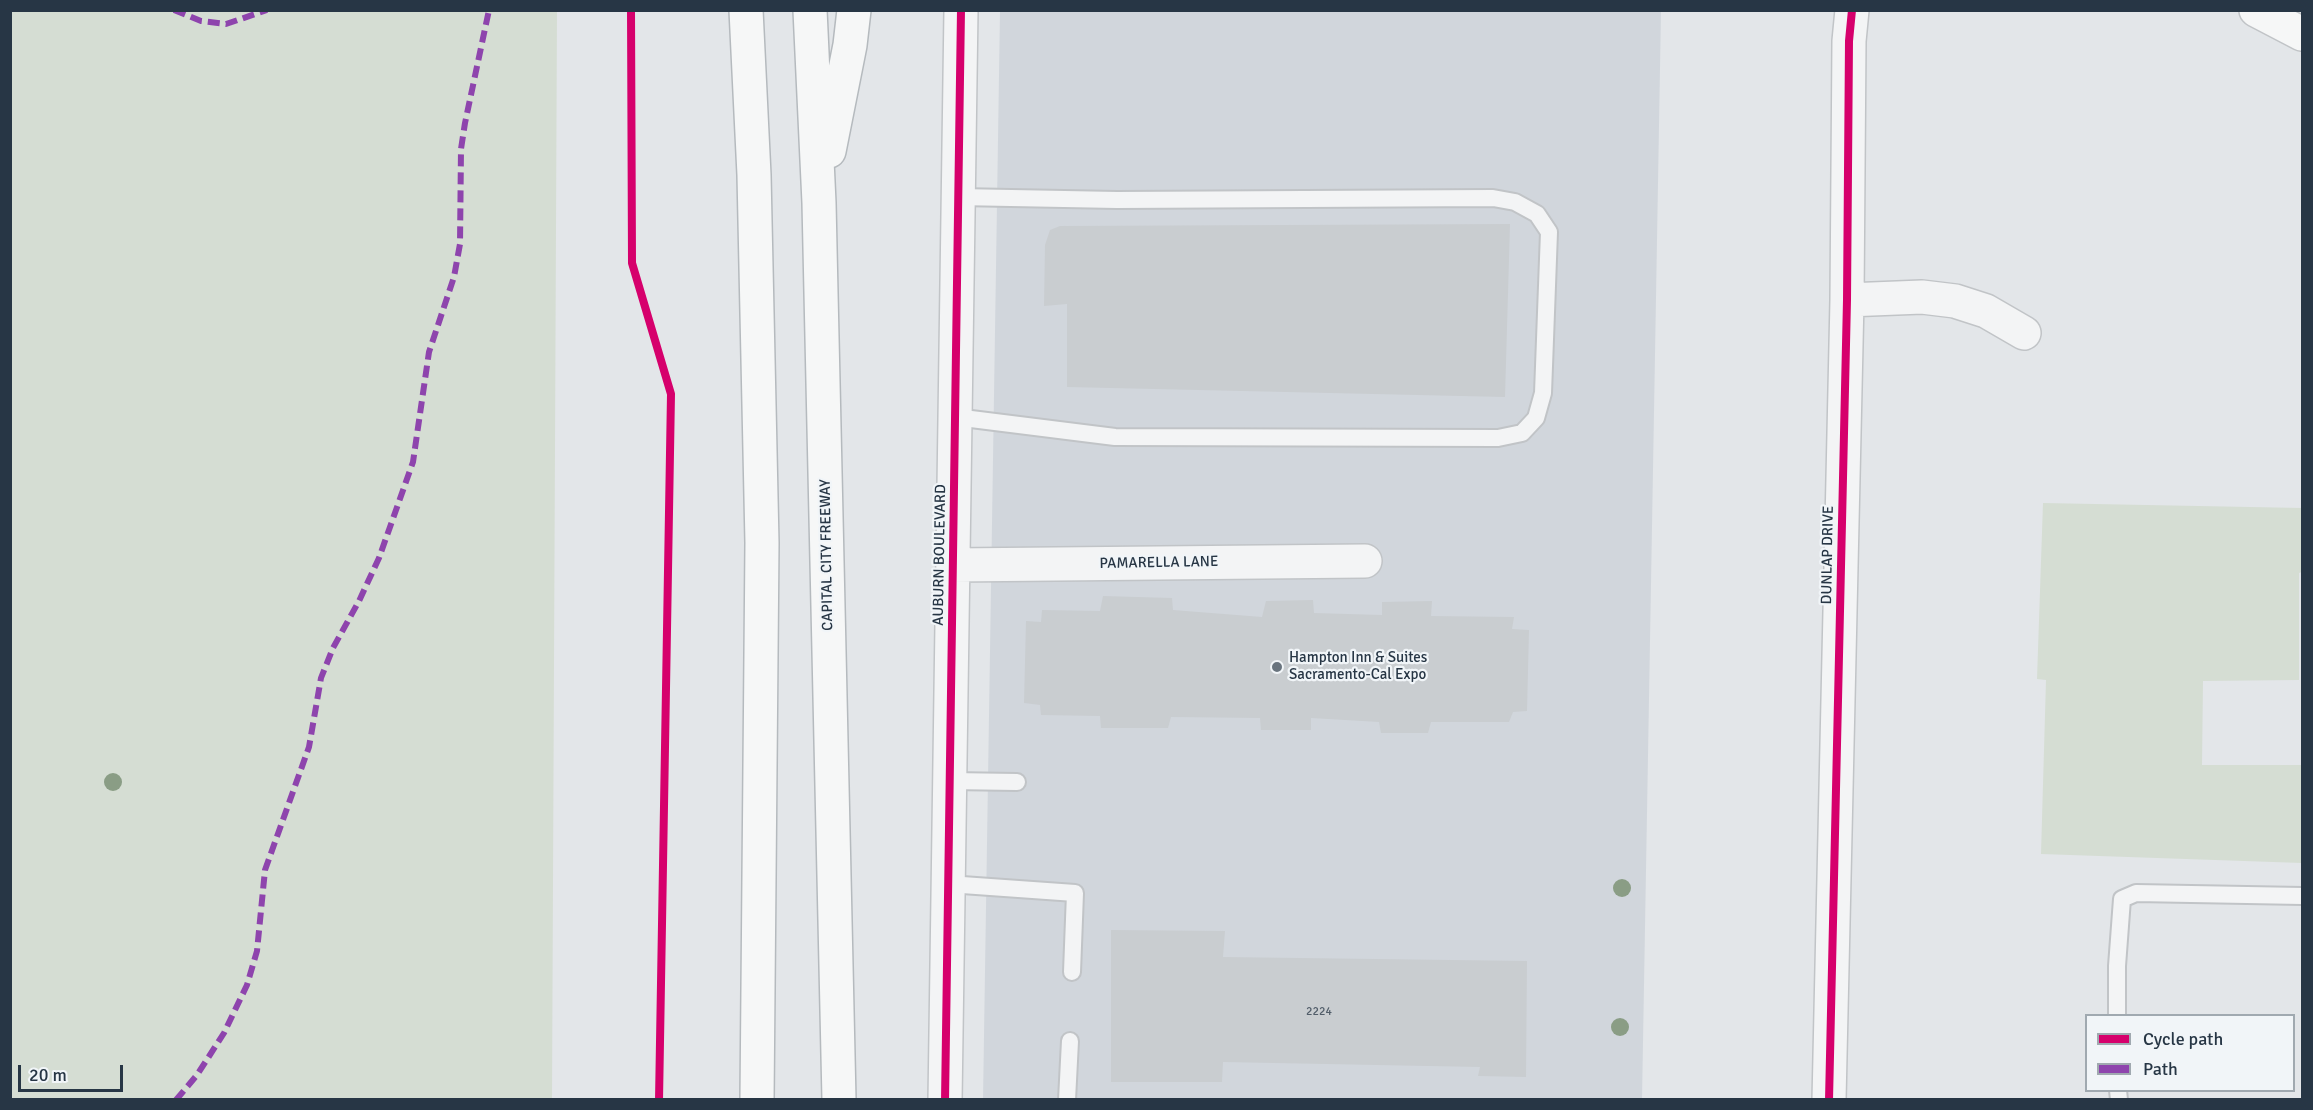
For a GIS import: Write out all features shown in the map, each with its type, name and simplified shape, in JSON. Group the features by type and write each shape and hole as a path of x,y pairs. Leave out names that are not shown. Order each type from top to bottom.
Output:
{"main road":[{"path":"746,10 754,175 762,543 758,1100"},
{"name":"CAPITAL CITY FREEWAY","path":"810,10 819,203 839,1100"},
{"path":"819,203 850,45 854,10"},
{"path":"2256,10 2302,34"}],"street":[{"name":"AUBURN BOULEVARD","path":"945,1100 961,10"},
{"name":"DUNLAP DRIVE","path":"1829,1100 1852,10"},
{"path":"1847,300 1922,297 1954,301 1986,311 2024,333"},
{"name":"PAMARELLA LANE","path":"953,565 1365,561"}],"lane":[{"path":"955,417 1115,437 1498,438 1522,433 1536,418 1543,393 1549,232 1537,214 1515,202 1493,198 1117,200 958,197"},
{"path":"950,781 1017,782"},
{"path":"948,884 1075,893 1072,972"},
{"path":"2117,1014 2117,966 2122,899 2136,893 2302,896"},
{"path":"1066,1100 1070,1041"}],"shaded area":[{"path":"10,11 557,11 552,1099 11,1099"},
{"path":"1000,11 1661,11 1642,1099 983,1100"},
{"path":"2043,503 2302,508 2302,572 2299,573 2299,680 2203,681 2202,765 2302,765 2302,863 2041,854 2046,680 2037,679"}],"building":[{"path":"1510,224 1505,397 1067,387 1067,304 1044,306 1045,245 1050,230 1060,226"},
{"name":"Hampton Inn & Suites Sacramento-Cal Expo","path":"1103,596 1172,598 1173,610 1262,617 1266,601 1313,600 1314,613 1382,615 1382,602 1432,601 1431,616 1514,617 1512,629 1529,630 1527,711 1513,712 1509,722 1431,722 1428,733 1381,733 1379,722 1311,718 1311,730 1261,730 1260,718 1171,717 1168,728 1101,728 1100,716 1041,715 1040,705 1024,703 1026,621 1041,622 1042,610 1100,611"},
{"path":"1111,930 1225,931 1223,957 1527,961 1526,1077 1478,1076 1480,1067 1223,1062 1222,1082 1111,1082"}],"marked path":[{"path":"174,10 201,21 226,24 267,10"},
{"path":"176,1100 197,1075 224,1033 247,985 257,951 265,870 309,747 321,678 333,648 379,558 413,462 429,352 454,277 460,244 461,149 489,10"}],"cycle path":[{"path":"631,10 632,263 671,394 659,1100"},
{"path":"945,1100 961,10"},
{"path":"1829,1100 1847,300 1849,41 1852,10"}],"place":[{"name":"Hampton Inn & Suites Sacramento-Cal Expo","path":"1277,667"}]}
